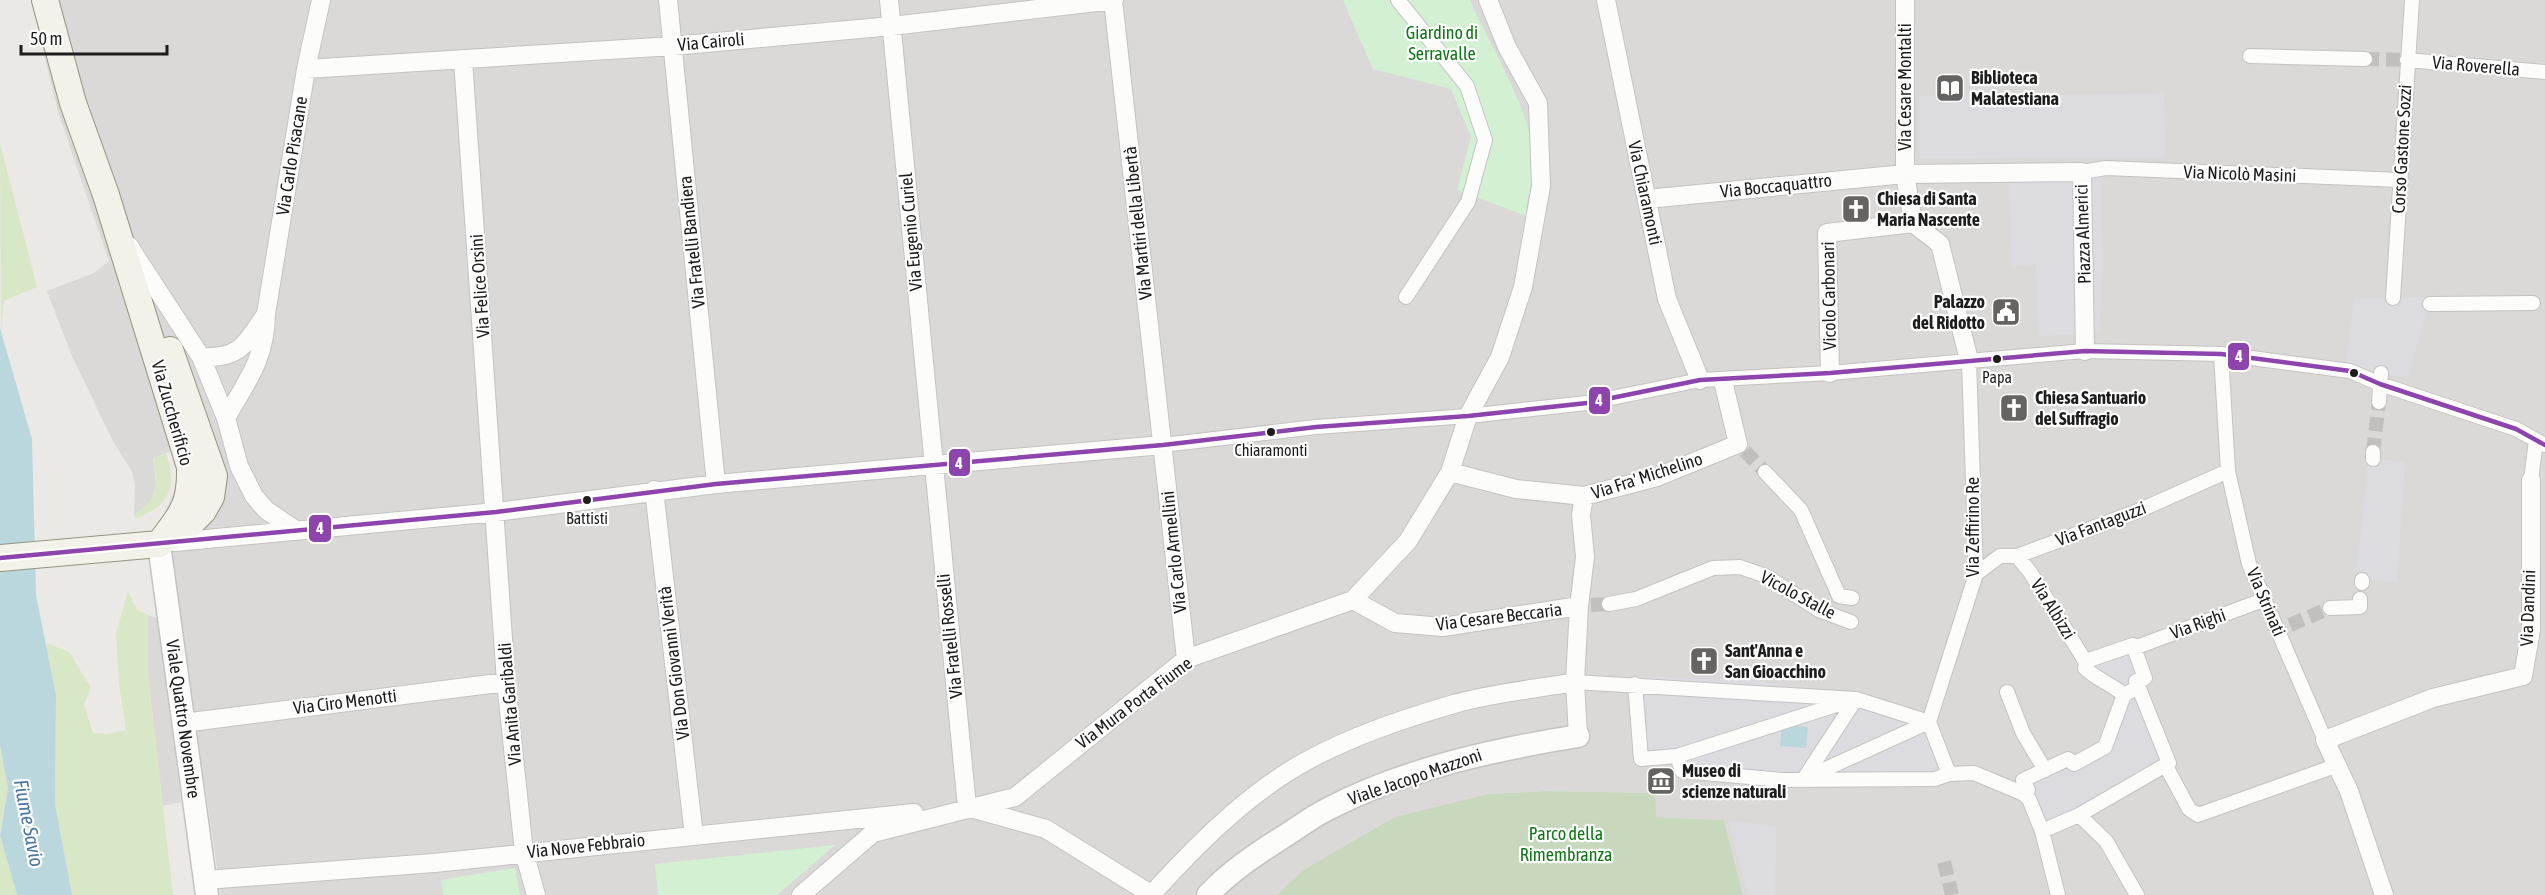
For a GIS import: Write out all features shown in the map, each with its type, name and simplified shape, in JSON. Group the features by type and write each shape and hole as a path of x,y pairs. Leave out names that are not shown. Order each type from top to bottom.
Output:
{"main road":[{"name":"Via Zuccherificio","path":"45,0 73,103 106,195 190,467 190,494 186,506 159,544"},
{"name":"Via Zuccherificio","path":"106,195 129,246 189,401 214,476 211,496 203,511 191,523 159,544"},
{"path":"0,558 159,544"}],"street":[{"name":"Via Carlo Pisacane","path":"226,418 261,358 266,338 266,314 306,69 321,0"},
{"name":"Via Fratelli Bandiera","path":"668,0 716,484"},
{"name":"Via Eugenio Curiel","path":"889,0 932,465"},
{"name":"Via Cairoli","path":"306,69 673,46 892,27 1114,0"},
{"name":"Via Martiri della Libertà","path":"1114,0 1162,445"},
{"path":"1398,0 1467,86 1485,140 1468,202 1406,297"},
{"name":"Via Mura Porta Fiume","path":"801,895 873,833 967,807 1015,797 1186,659 1353,600 1408,541 1450,472 1468,416 1500,357 1523,287 1541,186 1538,103 1507,47 1488,0"},
{"name":"Via Chiaramonti","path":"1606,0 1667,299 1700,381"},
{"name":"Via Cesare Montalti","path":"1905,0 1905,174 1913,223"},
{"name":"Corso Gastone Sozzi","path":"2393,298 2412,0"},
{"path":"2250,56 2365,59"},
{"name":"Via Felice Orsini","path":"463,60 496,512"},
{"name":"Via Roverella","path":"2407,60 2545,72"},
{"name":"Via Nicolò Masini","path":"2082,172 2106,168 2400,180"},
{"name":"Piazza Almerici","path":"1905,174 2082,172 2085,351"},
{"name":"Via Boccaquattro","path":"1647,199 1905,174"},
{"path":"1913,223 1940,244 1969,360"},
{"name":"Vicolo Carbonari","path":"1830,374 1827,233 1913,223"},
{"name":"Via Zuccherificio","path":"129,246 201,357 226,418 239,466 254,496 266,510 297,531"},
{"path":"2430,304 2533,303"},
{"path":"201,357 223,358 243,346 266,314"},
{"path":"159,544 496,512 654,490 1162,445 1316,427 1468,416 1587,403 1700,381 1830,374 2085,351 2222,354 2350,371 2381,379 2516,429 2540,443"},
{"name":"Via Strinati","path":"2222,354 2228,471 2249,564 2263,600 2284,628 2325,740 2338,765 2384,895"},
{"name":"Via Zeffirino Re","path":"1929,722 1976,574 1969,360"},
{"path":"2379,402 2381,379"},
{"name":"Via Fra' Michelino","path":"1578,736 1575,682 1585,605 1585,557 1581,515 1584,496 1657,477 1742,447 1723,381"},
{"name":"Via Dandini","path":"2325,740 2433,698 2523,676 2538,629 2530,480 2540,443"},
{"name":"Via Carlo Armellini","path":"1162,445 1186,659"},
{"name":"Via Fratelli Rosselli","path":"932,465 967,807"},
{"name":"Via Fantaguzzi","path":"1976,574 2000,556 2017,556 2138,511 2228,471"},
{"path":"1450,472 1516,489 1584,496"},
{"path":"1765,472 1802,510 1839,596 1851,598"},
{"name":"Via Don Giovanni Verità","path":"654,490 694,836"},
{"name":"Via Anita Garibaldi","path":"496,512 506,682 524,852 536,895"},
{"name":"Viale Quattro Novembre","path":"159,544 206,888"},
{"name":"Via Albizzi","path":"2017,556 2030,572 2087,664 2085,668 2097,679 2116,688 2124,695"},
{"name":"Vicolo Stalle","path":"1609,604 1636,599 1713,568 1740,567 1766,576 1819,610 1851,622"},
{"path":"2330,609 2360,607 2360,599"},
{"name":"Via Cesare Beccaria","path":"1353,600 1395,622 1443,627 1585,605"},
{"name":"Via Righi","path":"2087,664 2089,660 2133,645 2134,648 2263,600"},
{"path":"2042,831 2079,816 2169,763 2136,681 2145,678 2134,648"},
{"name":"Via Ciro Menotti","path":"183,723 506,682"},
{"path":"967,807 1046,829 1151,895 1189,853 1230,816 1287,772 1360,735 1456,703 1575,682 1635,684 1856,699 1929,722"},
{"path":"1635,684 1641,759 1677,756 1856,699"},
{"path":"2022,793 2028,790 2023,780 2068,759 2074,764 2105,747 2124,695 2138,687"},
{"path":"2007,692 2023,732 2045,770"},
{"path":"1803,780 1856,699"},
{"path":"1929,722 1949,774"},
{"path":"1803,780 1929,722"},
{"name":"Viale Jacopo Mazzoni","path":"1208,895 1220,882 1249,861 1326,810 1396,780 1494,750 1578,736"},
{"path":"1677,756 1682,771 1803,780 1935,779 1949,774 1974,773 2022,793 2032,805 2042,831 2058,895"},
{"path":"2166,765 2189,809 2198,815 2338,765"},
{"name":"Via Nove Febbraio","path":"206,888 524,852 967,807"},
{"path":"2079,816 2106,841 2137,895"}],"shaded area":[{"path":"31,0 2545,0 2545,895 1743,895 1724,820 1655,817 1654,793 1545,791 1489,794 1302,871 1277,895 221,895 165,513 182,473 174,450 153,458 156,485 151,503 134,514 135,486 132,472 113,441 71,354 47,291 94,273 109,261 58,112"},
{"path":"2164,94 2165,157 1919,159 1919,96"},
{"path":"2008,165 2100,165 2103,263 2099,333 2039,336 2036,264 2012,266"},
{"path":"2431,297 2407,379 2346,364 2354,299"},
{"path":"2369,458 2405,462 2397,582 2356,579"},
{"path":"148,615 158,618 181,802 163,806 148,676"},
{"path":"2133,645 2145,678 2137,681 2169,763 2047,829 2023,780 2105,747 2124,695 2085,668"},
{"path":"1634,676 1749,680 1842,694 1941,724 1950,779 1673,778 1672,761 1641,764"},
{"path":"1728,821 1776,826 1775,895 1748,895"}],"green space":[{"name":"Giardino di Serravalle","path":"1343,0 1470,0 1516,94 1532,144 1535,169 1534,195 1528,195 1526,216 1457,190 1471,137 1451,89 1373,69"},
{"path":"0,143 37,287 4,301 1,330"},
{"path":"166,453 171,476 168,494 156,508 135,519 134,514 149,502 155,491 156,477 153,458"},
{"path":"128,591 137,610 148,615 148,676 173,895 72,895 55,804 56,695 46,643 69,652 91,688 84,705 93,733 107,734 126,730 119,684 116,634"},
{"path":"0,745 8,788 0,830"},
{"name":"Parco della Rimembranza","path":"1545,791 1655,793 1656,817 1724,820 1743,895 1277,895 1302,871 1395,817 1489,794"},
{"path":"0,835 17,895 0,895"},
{"path":"835,845 777,895 658,895 655,864"},
{"path":"515,868 520,895 443,895 441,880"}],"water":[{"name":"Fiume Savio","path":"0,328 32,439 36,595 56,695 55,804 72,895 17,895 0,835 8,788 0,745"},
{"path":"1782,725 1808,727 1806,748 1780,746"}],"tunnel":[{"path":"2365,59 2407,60"},
{"path":"2373,452 2379,402"},
{"path":"1745,451 1765,472"},
{"path":"1591,605 1609,604"},
{"path":"2290,625 2330,608"},
{"path":"1944,862 1952,895"}],"transit line":[{"name":"4","path":"0,558 496,512 716,484 1163,445 1316,427 1468,416 1587,403 1700,380 1830,373 2085,351 2221,354 2350,371 2380,384 2516,429 2545,445"}],"place":[{"name":"Biblioteca Malatestiana","path":"1950,88"},
{"name":"Chiesa di Santa Maria Nascente","path":"1856,209"},
{"name":"Palazzo del Ridotto","path":"2006,312"},
{"name":"Papa","path":"1997,359"},
{"name":"Chiesa Santuario del Suffragio","path":"2014,408"},
{"name":"Chiaramonti","path":"1271,432"},
{"name":"Battisti","path":"587,500"},
{"name":"Sant'Anna e San Gioacchino","path":"1704,661"},
{"name":"Museo di scienze naturali","path":"1661,781"}]}
